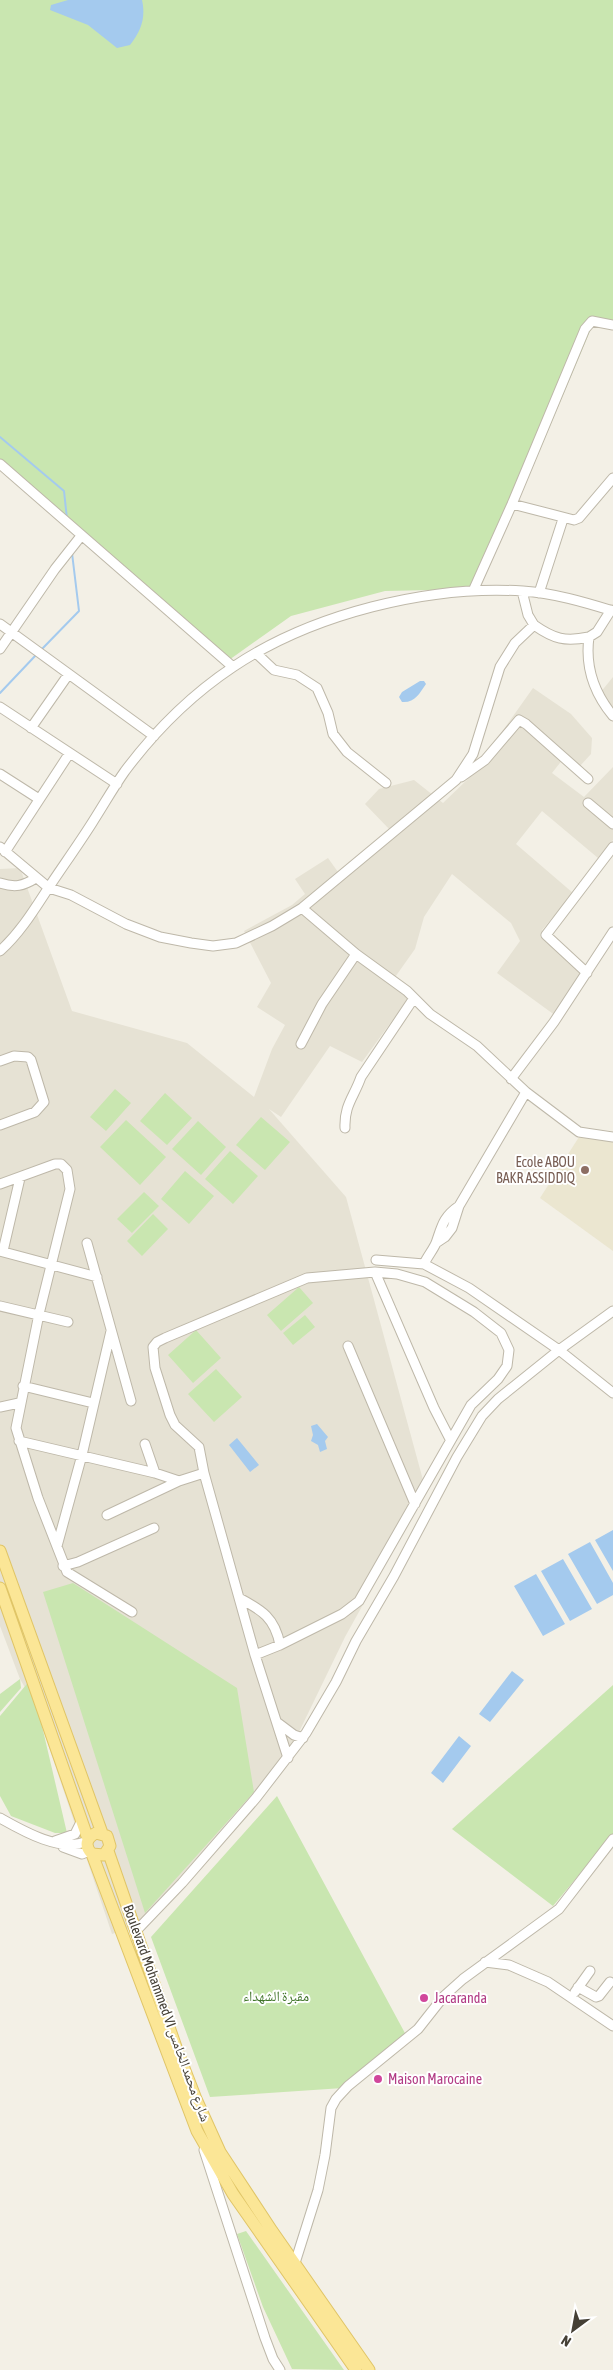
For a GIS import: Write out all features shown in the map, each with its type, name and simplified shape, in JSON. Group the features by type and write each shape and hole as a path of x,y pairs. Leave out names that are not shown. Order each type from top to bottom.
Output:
{"main road":[{"path":"0,1551 102,1833 96,1833 89,1846 104,1855 108,1851"},
{"name":"Boulevard Mohammed VI شارع محمد الخامس","path":"0,1588 32,1674 89,1846 197,2131 234,2194 356,2370"},
{"name":"Boulevard Mohammed VI شارع محمد الخامس","path":"102,1833 110,1841 108,1851 136,1931 196,2099 220,2152 369,2370"}],"street":[{"path":"473,591 512,504 587,325 592,321 613,325"},
{"path":"0,464 233,667"},
{"path":"512,504 574,520 579,518 613,478"},
{"path":"539,593 564,518"},
{"path":"0,649 55,569 81,536"},
{"path":"0,951 22,927 117,784 154,736 188,701 233,667 286,638 342,616 396,601 473,591 522,591 539,593 612,610 597,632 589,637 573,641 558,639 534,625 528,615 522,591"},
{"path":"0,624 154,736"},
{"path":"456,780 473,754 500,667 506,654 534,625"},
{"path":"589,637 588,649 591,675 599,697 613,716"},
{"path":"257,654 274,670 297,675 317,688 328,712 333,734 347,752 386,783"},
{"path":"31,728 68,675"},
{"path":"0,707 117,784"},
{"path":"69,754 2,849 49,888 71,895 126,924 160,937 213,946 236,943 272,926 302,908 456,780 485,760 519,720 526,724 588,779"},
{"path":"0,774 39,799"},
{"path":"588,803 613,824"},
{"path":"587,973 546,935 613,847"},
{"path":"0,883 11,886 23,886 36,878"},
{"path":"302,908 356,954 414,998 430,1014 477,1046 526,1092 579,1132 613,1137"},
{"path":"512,1079 587,973 610,944 613,932"},
{"path":"301,1044 322,1004 356,954"},
{"path":"345,1128 344,1114 347,1104 356,1090 361,1077 414,998"},
{"path":"0,1061 14,1056 28,1057 31,1060 44,1102 35,1112 0,1125"},
{"path":"424,1264 436,1244 439,1229 450,1212 459,1206 526,1092"},
{"path":"0,1184 55,1164 61,1164 67,1170 70,1189 39,1314 19,1403 16,1428 63,1566 71,1575 132,1612"},
{"path":"20,1178 1,1251 97,1277"},
{"path":"87,1243 131,1401"},
{"path":"376,1260 424,1264 469,1288 559,1350 613,1393"},
{"path":"375,1272 434,1408 450,1438"},
{"path":"255,1655 280,1645 342,1614 359,1601 439,1463 450,1438 471,1405 498,1379 507,1366 508,1350 501,1333 474,1312 426,1282 397,1274 375,1272 307,1278 270,1292 157,1342 152,1353 170,1415 175,1425 199,1447 204,1473 255,1655 288,1758"},
{"path":"0,1306 68,1322"},
{"path":"136,1931 182,1883 303,1738 336,1682 356,1641 394,1576 470,1433 498,1399 559,1350 613,1311"},
{"path":"57,1546 82,1455 111,1331"},
{"path":"348,1346 415,1504"},
{"path":"23,1386 93,1403"},
{"path":"0,1407 19,1403"},
{"path":"19,1441 155,1473 179,1481"},
{"path":"145,1444 155,1473"},
{"path":"107,1515 179,1481 204,1473"},
{"path":"63,1566 78,1562 154,1528"},
{"path":"239,1598 259,1610 273,1623 280,1645"},
{"path":"277,1722 294,1736 303,1738"},
{"path":"0,1818 21,1830 54,1842 89,1846"},
{"path":"54,1842 75,1834 81,1822"},
{"path":"295,2263 318,2190 331,2108 336,2099 348,2086 418,2029 444,1996 485,1962 559,1909 613,1839"},
{"path":"485,1962 509,1965 522,1969 548,1982 613,2026"},
{"path":"570,1998 590,1971"},
{"path":"578,1987 596,1998 610,1982"},
{"path":"197,2131 265,2338 280,2370"}],"shaded area":[{"path":"613,677 613,711 600,693"},
{"path":"533,688 571,714 592,738 591,754 580,766 567,754 552,773 584,797 613,767 613,840 598,858 542,811 516,844 573,893 542,930 585,973 556,1016 497,973 520,941 511,923 452,874 424,917 415,949 393,980 410,996 362,1062 330,1046 281,1117 269,1109 346,1197 426,1491 345,1637 283,1765 143,1924 112,1934 34,1703 20,1679 0,1626 0,869 20,868 72,1011 187,1043 254,1097 272,1049 285,1025 257,1007 271,983 244,931 292,905 305,894 295,879 328,858 338,872 390,830 365,804 379,789 414,780 443,803 470,777"},
{"name":"Ecole ABOU BAKR ASSIDDIQ","path":"579,1137 613,1141 613,1251 540,1198"}],"green space":[{"path":"0,0 613,0 613,327 593,324 526,483 478,589 385,591 291,616 229,660 0,462"},
{"path":"115,1089 131,1103 106,1131 90,1117"},
{"path":"165,1093 192,1118 167,1145 140,1121"},
{"path":"261,1117 290,1142 265,1170 236,1145"},
{"path":"126,1120 166,1157 140,1185 100,1147"},
{"path":"198,1121 226,1147 201,1175 172,1149"},
{"path":"230,1151 258,1176 233,1204 205,1179"},
{"path":"185,1171 214,1196 189,1224 161,1199"},
{"path":"144,1192 159,1206 132,1233 117,1219"},
{"path":"153,1214 168,1229 142,1256 127,1241"},
{"path":"299,1287 313,1303 281,1331 267,1315"},
{"path":"305,1315 315,1327 293,1345 283,1333"},
{"path":"196,1330 221,1358 193,1383 168,1355"},
{"path":"216,1369 242,1397 214,1422 188,1394"},
{"path":"73,1583 237,1688 254,1792 145,1913 43,1592"},
{"path":"20,1679 21,1688 0,1712 0,1694"},
{"path":"31,1679 67,1833 55,1833 11,1816 0,1796 0,1716"},
{"path":"613,1685 613,1834 553,1906 452,1829"},
{"name":"مقبرة الشهداء","path":"277,1796 406,2035 343,2088 210,2097 151,1937"},
{"path":"246,2231 344,2370 292,2369 263,2307 237,2234"}],"water":[{"path":"68,0 142,0 143,18 140,29 130,45 117,48 88,25 50,10 51,5"},
{"path":"420,681 424,681 426,684 419,694 410,701 402,702 399,697 402,692"},
{"path":"317,1424 328,1437 325,1441 327,1449 320,1452 318,1445 311,1441 313,1435 311,1426"},
{"path":"237,1438 259,1465 250,1472 229,1445"},
{"path":"613,1530 613,1571 595,1540"},
{"path":"590,1542 613,1583 613,1595 597,1604 568,1554"},
{"path":"563,1559 592,1609 570,1621 541,1571"},
{"path":"536,1574 565,1624 543,1636 514,1586"},
{"path":"512,1671 524,1680 490,1722 479,1714"},
{"path":"459,1736 471,1746 443,1783 431,1773"}],"waterway":[{"path":"0,437 64,491 67,519"},
{"path":"41,650 79,611 72,553"},
{"path":"0,693 36,655"}],"place":[{"name":"Ecole ABOU BAKR ASSIDDIQ","path":"585,1170"},
{"name":"Jacaranda","path":"424,1998"},
{"name":"Maison Marocaine","path":"378,2079"}]}
